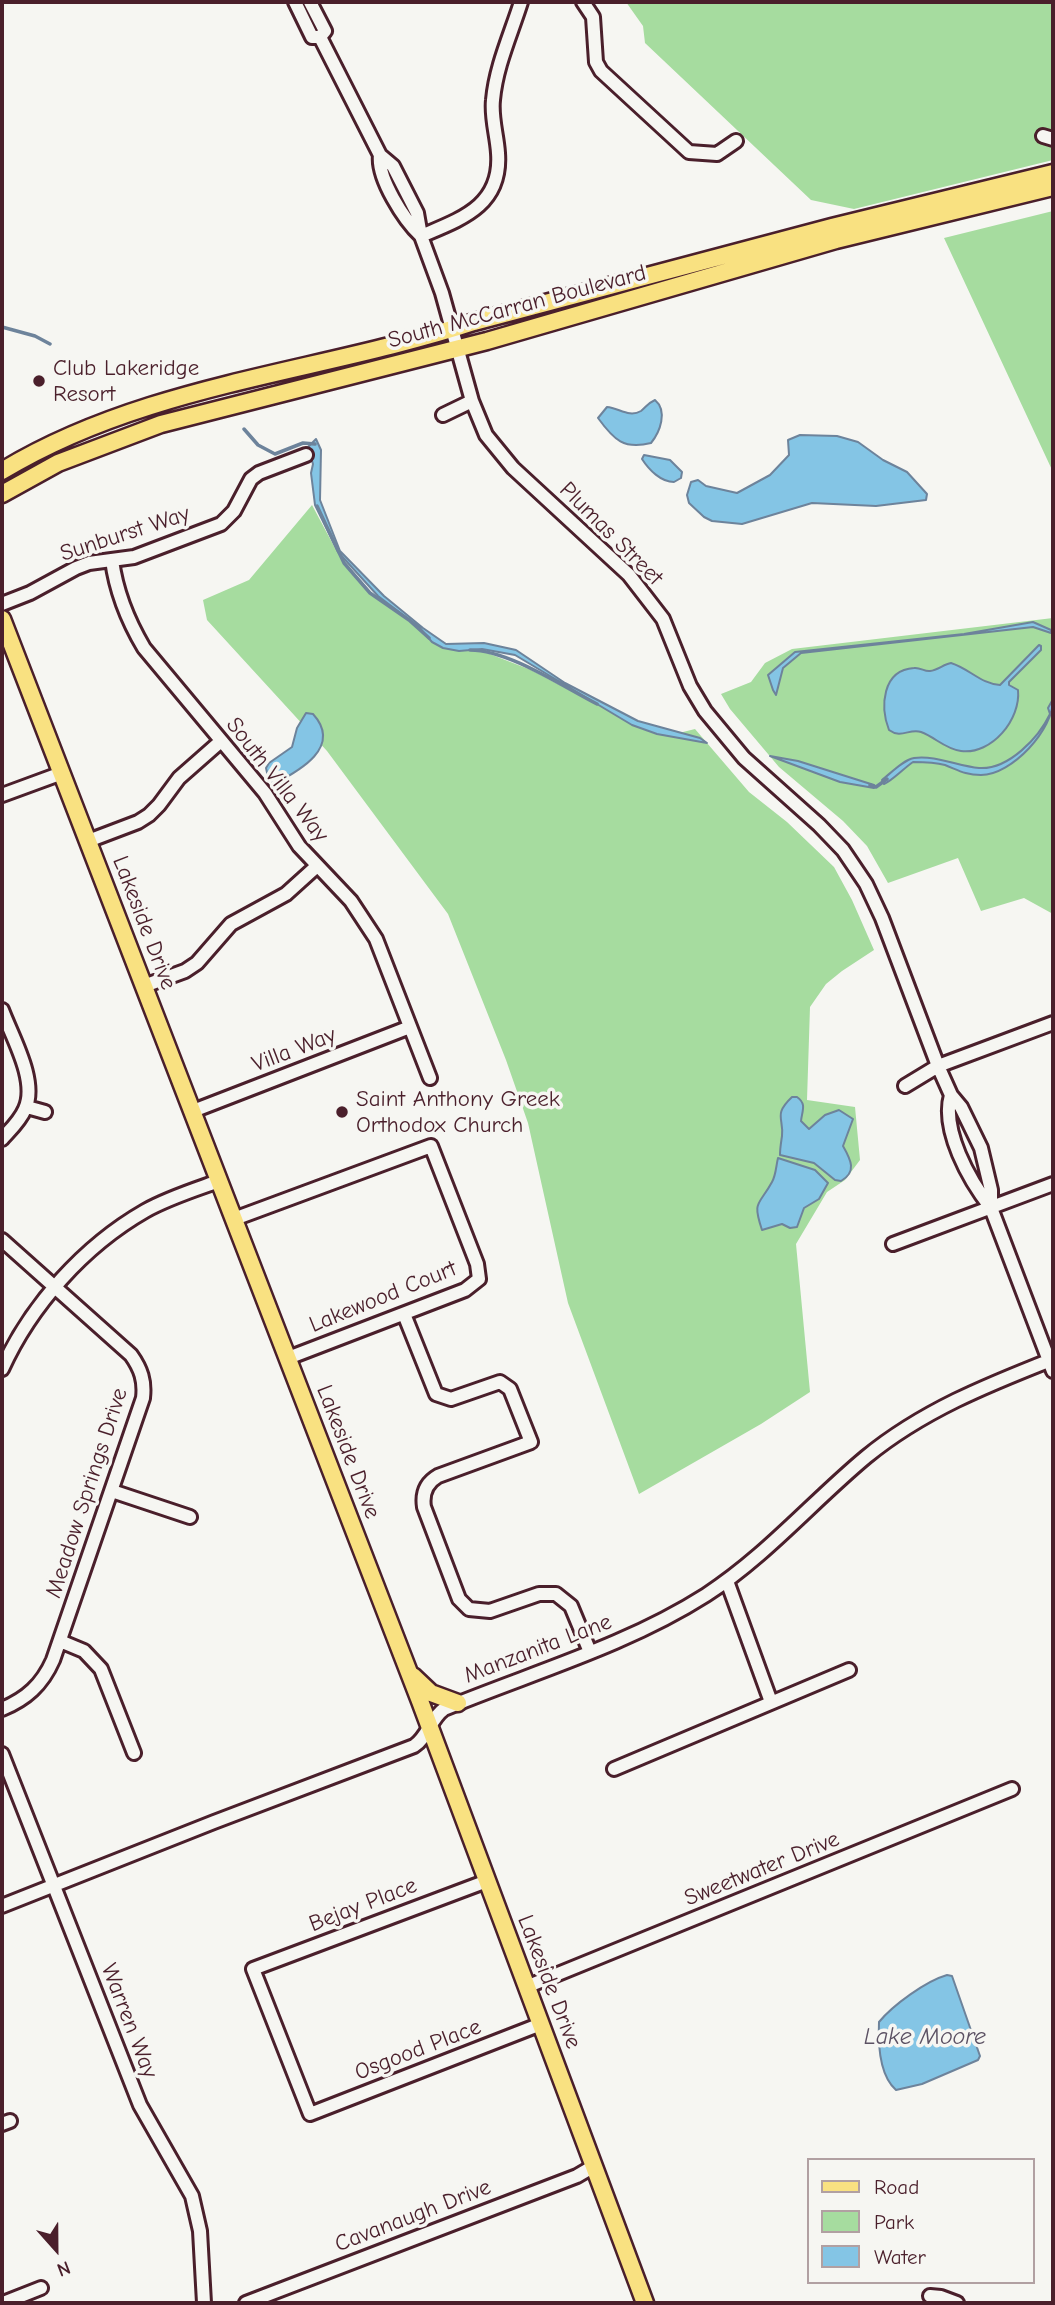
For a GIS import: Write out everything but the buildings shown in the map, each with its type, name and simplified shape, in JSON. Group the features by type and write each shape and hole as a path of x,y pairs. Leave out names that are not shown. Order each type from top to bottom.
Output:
{"main road":[{"name":"South McCarran Boulevard","path":"3,470 107,422 186,396 452,330 820,230 1053,173"},
{"name":"South McCarran Boulevard","path":"2,494 58,463 161,424 456,349 836,240 1053,187"},
{"path":"161,424 188,409 257,388 266,376"},
{"name":"Lakeside Drive","path":"2,619 408,1672 645,2303"},
{"path":"408,1672 431,1693 458,1703"}],"street":[{"name":"Plumas Street","path":"295,2 312,37 320,37"},
{"name":"Plumas Street","path":"310,2 325,30 320,37"},
{"path":"421,236 470,214 485,202 490,193 498,154 493,97 520,2"},
{"path":"583,2 593,17 596,62 601,71 689,152 716,154 736,141"},
{"name":"Plumas Street","path":"320,37 380,155 393,166 417,213 421,236 442,293 471,401 485,435 615,560 640,588 663,619 690,686 705,711 744,758 819,825 856,866 882,918 938,1066 981,1148 991,1190 991,1208"},
{"path":"443,415 471,401"},
{"name":"Sunburst Way","path":"2,604 30,593 76,568 134,557 220,524 234,511 245,488 259,473 306,455"},
{"name":"South Villa Way","path":"112,560 114,581 129,620 144,648 265,793 299,846 364,918 376,939 430,1078"},
{"path":"88,841 138,822 149,815 178,778 221,741"},
{"path":"2,795 62,773"},
{"path":"144,986 185,971 197,963 231,924 286,894 317,866"},
{"path":"2,1010 26,1073 29,1095 27,1107 20,1119 2,1139"},
{"path":"905,1086 938,1066 1053,1023"},
{"name":"Villa Way","path":"192,1111 410,1027"},
{"name":"Plumas Street","path":"951,1095 948,1109 958,1152 978,1192 991,1208 1052,1364"},
{"path":"27,1107 45,1112"},
{"name":"Lakewood Court","path":"234,1219 431,1146 477,1264 479,1279 465,1290 288,1358"},
{"path":"2,1368 20,1335 82,1258 124,1224 171,1198 219,1181"},
{"path":"893,1244 1053,1184"},
{"name":"Meadow Springs Drive","path":"2,1240 131,1355 142,1376 143,1398 47,1673 39,1685 22,1699 2,1709"},
{"path":"404,1314 436,1394 451,1399 500,1382 510,1389 531,1442 438,1476 432,1479 423,1494 424,1507 459,1599 469,1609 480,1612 539,1594 556,1594 571,1606 590,1651"},
{"name":"Manzanita Lane","path":"2,1906 414,1746 419,1743 439,1712 654,1625 727,1581 767,1549 867,1456 904,1429 969,1393 1052,1364"},
{"path":"112,1490 190,1517"},
{"path":"727,1581 771,1702"},
{"path":"60,1641 84,1651 101,1669 134,1753"},
{"path":"614,1769 849,1671"},
{"name":"Warren Way","path":"2,1754 140,2105 192,2196 200,2231 204,2303"},
{"name":"Sweetwater Drive","path":"526,1987 1012,1789"},
{"name":"Bejay Place","path":"310,2114 253,1969 487,1881"},
{"name":"Osgood Place","path":"310,2114 541,2024"},
{"name":"Cavanaugh Drive","path":"246,2303 577,2176 594,2166"},
{"path":"3,2303 41,2288"},
{"path":"930,2296 957,2303"}],"green space":[{"path":"626,2 1053,2 1053,160 854,209 811,200 645,43 643,26"},
{"path":"1053,211 1053,472 944,238"},
{"path":"312,505 335,548 371,595 416,626 458,650 482,651 531,670 642,728 671,735 695,729 749,792 787,822 834,867 874,950 826,984 810,1007 807,1100 855,1107 860,1160 845,1180 827,1192 796,1244 810,1392 761,1424 639,1494 568,1303 528,1123 448,914 327,751 207,620 203,600 249,580"},
{"path":"1053,618 1053,914 1024,898 981,911 958,858 888,883 867,846 843,821 779,767 730,709 721,694 751,682 765,663 792,649"}],"water":[{"path":"655,400 662,416 660,427 651,443 634,445 620,441 598,418 607,407 637,413"},
{"path":"800,435 837,436 858,442 883,460 907,472 927,494 926,500 876,506 812,503 742,524 712,521 689,503 687,495 691,482 698,480 706,486 737,493 770,475 789,455 788,440"},
{"path":"316,439 321,450 320,500 340,551 384,596 423,628 446,644 484,643 516,650 565,683 638,721 700,738 707,743 657,734 632,725 515,655 482,649 459,651 443,648 432,642 419,627 378,596 338,552 315,505 311,473 313,464 308,447"},
{"path":"644,455 670,460 682,472 681,478 674,482 660,478 642,459"},
{"path":"1033,622 1051,630 1051,633 1033,627 801,653 783,668 776,695 768,675 795,652 964,634"},
{"path":"1039,645 1041,650 1009,682 1009,685 1018,690 1018,701 1009,723 1002,733 983,747 961,751 921,732 898,734 889,730 885,711 886,691 895,675 903,670 916,668 930,671 951,663 987,682 1000,685"},
{"path":"1053,699 1051,711 1047,724 1039,736 1018,759 993,773 975,775 941,764 913,762 884,784 882,780 901,764 914,758 930,758 979,768 1001,764 1031,742 1050,714 1048,708"},
{"path":"306,713 313,714 321,726 323,737 320,747 305,765 274,784 268,777 266,768 292,747 297,728"},
{"path":"770,756 798,761 874,785 874,788 840,782"},
{"path":"792,1097 797,1097 802,1102 801,1121 809,1129 825,1115 839,1110 853,1119 843,1146 851,1170 841,1181 835,1180 814,1163 780,1155 781,1113"},
{"path":"778,1158 815,1170 828,1183 819,1199 804,1208 797,1227 790,1228 782,1224 762,1230 757,1208 773,1179"},
{"name":"Lake Moore","path":"947,1975 952,1976 980,2056 978,2060 922,2084 896,2090 890,2084 883,2068 879,2049 879,2022 910,1994"}],"waterway":[{"path":"2,327 35,336 50,344"},
{"path":"244,429 258,445 275,454 303,443 315,444"},
{"path":"317,506 344,563 370,593 409,620 429,638"},
{"path":"470,650 518,662 597,704"},
{"path":"870,785 876,787 887,779"}],"place":[{"name":"Club Lakeridge Resort","path":"39,381"},
{"name":"Saint Anthony Greek Orthodox Church","path":"342,1112"}]}
